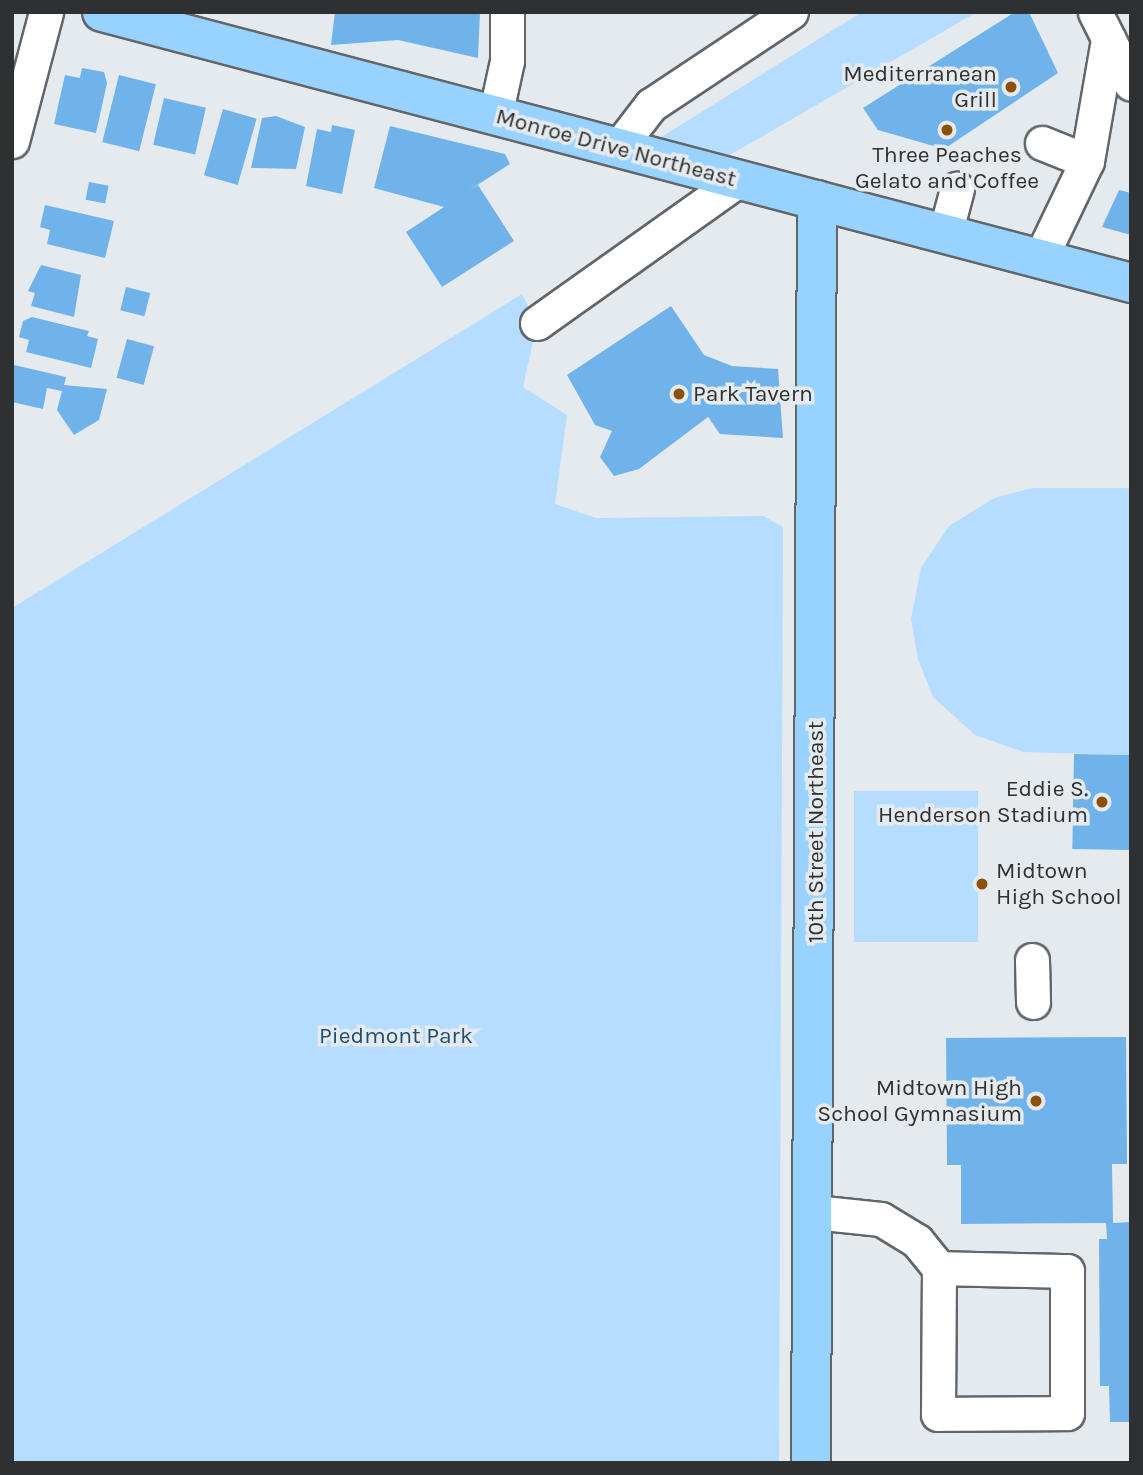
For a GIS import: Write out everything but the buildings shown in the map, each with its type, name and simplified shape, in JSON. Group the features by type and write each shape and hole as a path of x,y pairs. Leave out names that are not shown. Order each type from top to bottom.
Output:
{"main road":[{"name":"Monroe Drive Northeast","path":"102,12 1131,283"},
{"name":"10th Street Northeast","path":"811,1463 817,200"}],"street":[{"path":"12,141 46,12"},
{"path":"495,116 508,61 507,12"},
{"path":"617,149 651,105 791,12"},
{"path":"1102,26 1131,84"},
{"path":"1040,259 1087,162 1102,26"},
{"path":"1042,143 1087,162"},
{"path":"537,323 737,181"},
{"path":"945,234 957,189"},
{"path":"1032,960 1032,1002"},
{"path":"814,1212 881,1219 917,1241 939,1268 938,1414 1067,1413 1067,1271 939,1268"}],"green space":[{"path":"862,12 977,12 716,163 647,146"},
{"name":"Piedmont Park","path":"522,294 537,323 523,387 567,415 555,504 596,518 763,516 783,527 779,1463 12,1463 12,608"},
{"path":"1033,488 1131,488 1131,755 1024,752 975,735 933,697 918,659 911,619 921,568 949,526 994,498"},
{"path":"854,791 978,791 978,942 854,942"}],"place":[{"name":"Mediterranean Grill","path":"1011,87"},
{"name":"Three Peaches Gelato and Coffee","path":"947,130"},
{"name":"Park Tavern","path":"679,394"},
{"name":"Eddie S. Henderson Stadium","path":"1102,802"},
{"name":"Midtown High School","path":"982,884"},
{"name":"Midtown High School Gymnasium","path":"1036,1101"}]}
